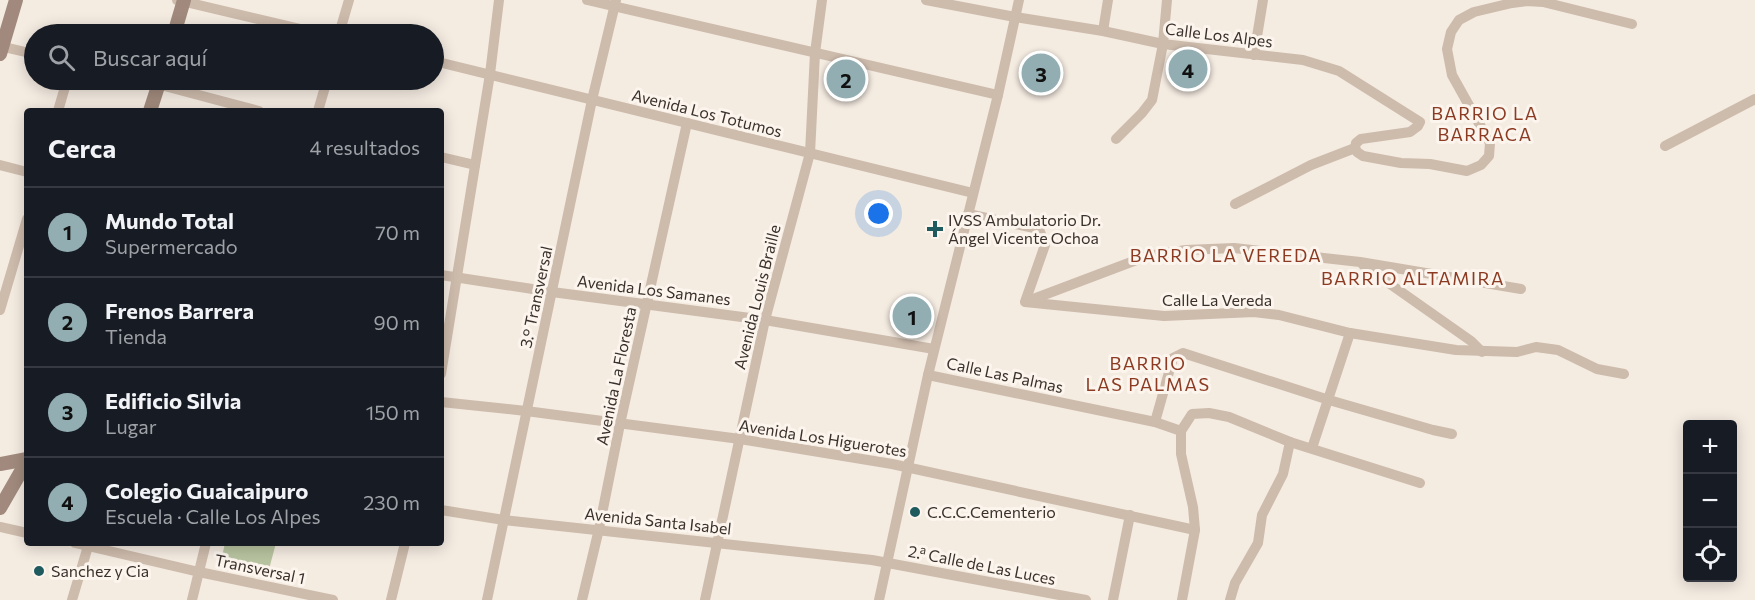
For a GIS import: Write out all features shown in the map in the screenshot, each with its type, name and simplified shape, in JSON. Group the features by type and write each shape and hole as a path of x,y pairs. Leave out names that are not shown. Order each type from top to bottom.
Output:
{"street":[{"path":"16,0 1,49 24,52"},
{"path":"342,24 349,0"},
{"path":"444,353 490,74 499,0"},
{"path":"587,0 616,4 998,96"},
{"name":"Avenida Louis Braille","path":"705,600 765,320 810,153 815,53 822,0"},
{"name":"Calle Los Alpes","path":"926,0 1015,17 1103,30 1163,44 1303,60 1339,71 1420,122 1419,126 1410,132 1361,139 1356,143 1356,148"},
{"path":"879,600 934,349 998,96 1019,0"},
{"path":"1103,30 1108,0"},
{"path":"1116,139 1152,100 1163,44 1167,0"},
{"path":"1254,55 1263,0"},
{"path":"176,24 182,1 280,24"},
{"path":"1235,204 1311,165 1356,148 1357,152 1363,156 1401,163 1430,164 1467,171 1481,165 1489,156 1490,143 1452,75 1447,50 1451,32 1459,20 1474,12 1512,3 1543,2 1632,24"},
{"name":"3.° Transversal","path":"488,600 592,100 616,4"},
{"name":"Avenida Los Totumos","path":"444,62 973,193"},
{"path":"59,108 64,90"},
{"path":"151,108 157,90"},
{"path":"181,90 232,108"},
{"path":"319,108 324,90"},
{"path":"1665,146 1755,99"},
{"name":"Avenida La Floresta","path":"582,600 687,123"},
{"path":"444,158 475,165"},
{"path":"0,165 24,171"},
{"path":"968,214 1039,229 1045,245 1025,302"},
{"path":"0,310 24,229"},
{"path":"1025,302 1147,256 1186,250 1234,248 1360,262 1521,289"},
{"path":"1360,262 1471,341 1482,352"},
{"name":"Avenida Los Samanes","path":"444,276 765,320 934,349"},
{"name":"Calle La Vereda","path":"1025,302 1164,316 1254,312 1279,315 1350,333 1456,350 1516,352 1536,347 1558,350 1597,369 1624,374"},
{"path":"1311,448 1350,333"},
{"path":"1155,422 1173,358 1183,353 1329,400 1452,434"},
{"name":"Calle Las Palmas","path":"928,375 1155,422 1180,431"},
{"name":"Avenida Los Higuerotes","path":"444,402 740,439 909,467 1195,530"},
{"path":"1182,600 1195,530 1193,507 1181,454 1180,431 1192,414 1209,413 1228,417 1290,442 1420,483"},
{"path":"1230,600 1234,583 1258,543 1262,515 1283,474 1290,442"},
{"path":"0,464 24,460"},
{"path":"0,508 24,465"},
{"name":"Avenida Santa Isabel","path":"444,510 504,520 872,560"},
{"path":"1113,600 1130,515"},
{"path":"0,527 24,532"},
{"path":"72,600 88,546"},
{"name":"Transversal 1","path":"97,546 299,596 333,600"},
{"path":"192,600 205,546"},
{"path":"391,600 404,546"},
{"name":"2.ª Calle de Las Luces","path":"872,560 1086,600"}],"green space":[{"path":"224,546 275,546 268,573 221,561"}],"place":[{"name":"Colegio Guaicaipuro","path":"1188,69"},
{"name":"Edificio Silvia","path":"1041,73"},
{"name":"Frenos Barrera","path":"846,79"},
{"name":"IVSS Ambulatorio Dr. Ángel Vicente Ochoa","path":"935,229"},
{"name":"Mundo Total","path":"912,316"},
{"name":"C.C.C.Cementerio","path":"915,512"},
{"name":"Sanchez y Cia","path":"39,571"}],"district":[{"name":"BARRIO LA BARRACA","path":"1485,124"},
{"name":"BARRIO LA VEREDA","path":"1226,256"},
{"name":"BARRIO ALTAMIRA","path":"1413,279"},
{"name":"BARRIO LAS PALMAS","path":"1148,374"}]}
